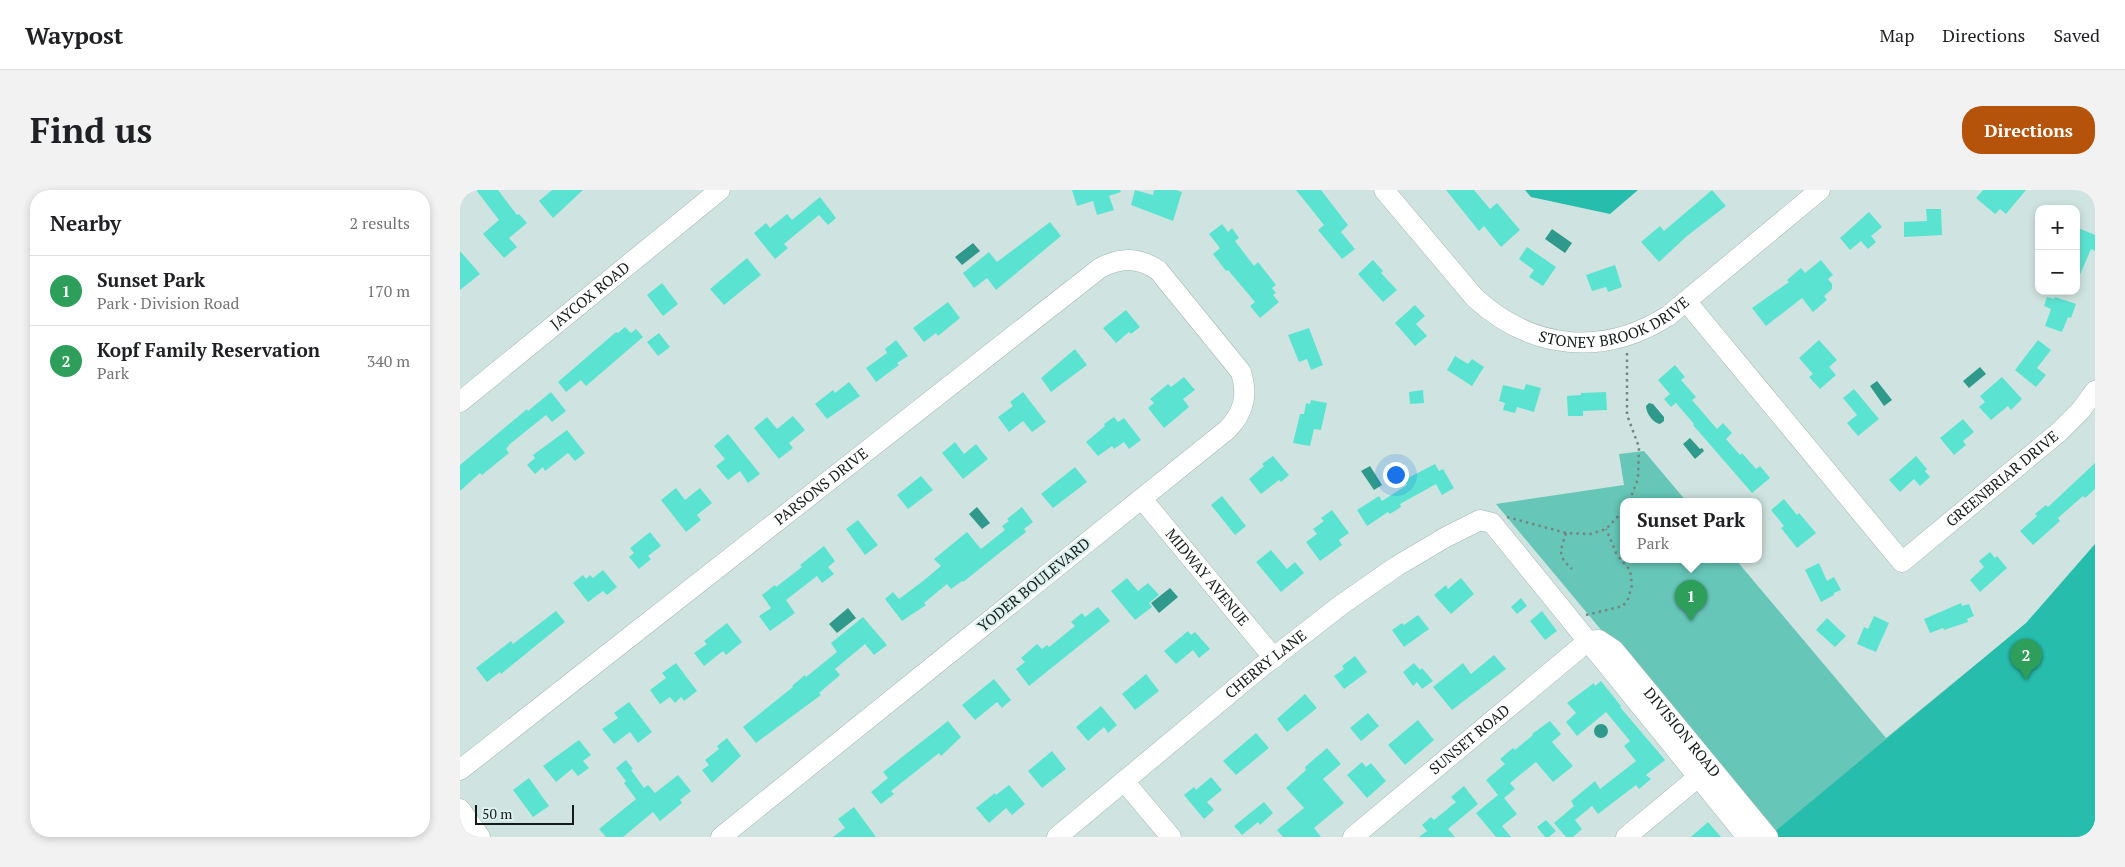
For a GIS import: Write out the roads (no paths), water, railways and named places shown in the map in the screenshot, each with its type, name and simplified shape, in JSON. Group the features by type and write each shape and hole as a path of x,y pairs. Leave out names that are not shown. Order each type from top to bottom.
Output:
{"street":[{"name":"JAYCOX ROAD","path":"460,402 720,190"},
{"name":"STONEY BROOK DRIVE","path":"1384,190 1475,298 1506,322 1543,338 1568,342 1608,341 1627,336 1657,323 1686,301 1902,562"},
{"path":"1686,301 1820,190"},
{"name":"PARSONS DRIVE","path":"460,770 1100,268 1111,262 1123,259 1136,260 1148,264 1164,276 1185,301"},
{"name":"YODER BOULEVARD","path":"721,837 1142,499 1228,429 1236,420 1242,409 1245,397 1245,384 1237,365 1185,301"},
{"name":"GREENBRIAR DRIVE","path":"1902,562 2059,432 2081,410 2095,391"},
{"name":"MIDWAY AVENUE","path":"1142,499 1274,658"},
{"name":"CHERRY LANE","path":"1057,837 1341,605 1397,566 1446,537 1480,520 1492,523 1588,641"},
{"name":"DIVISION ROAD","path":"1588,641 1600,640 1614,650 1704,772 1748,837"},
{"name":"SUNSET ROAD","path":"1353,837 1588,641"},
{"path":"1626,837 1704,772"},
{"name":"DIVISION ROAD","path":"1704,772 1768,837"},
{"path":"1124,781 1171,837"},
{"path":"460,809 480,837"}],"place":[{"name":"Sunset Park","path":"1691,621"},
{"name":"Kopf Family Reservation","path":"2026,680"}]}
